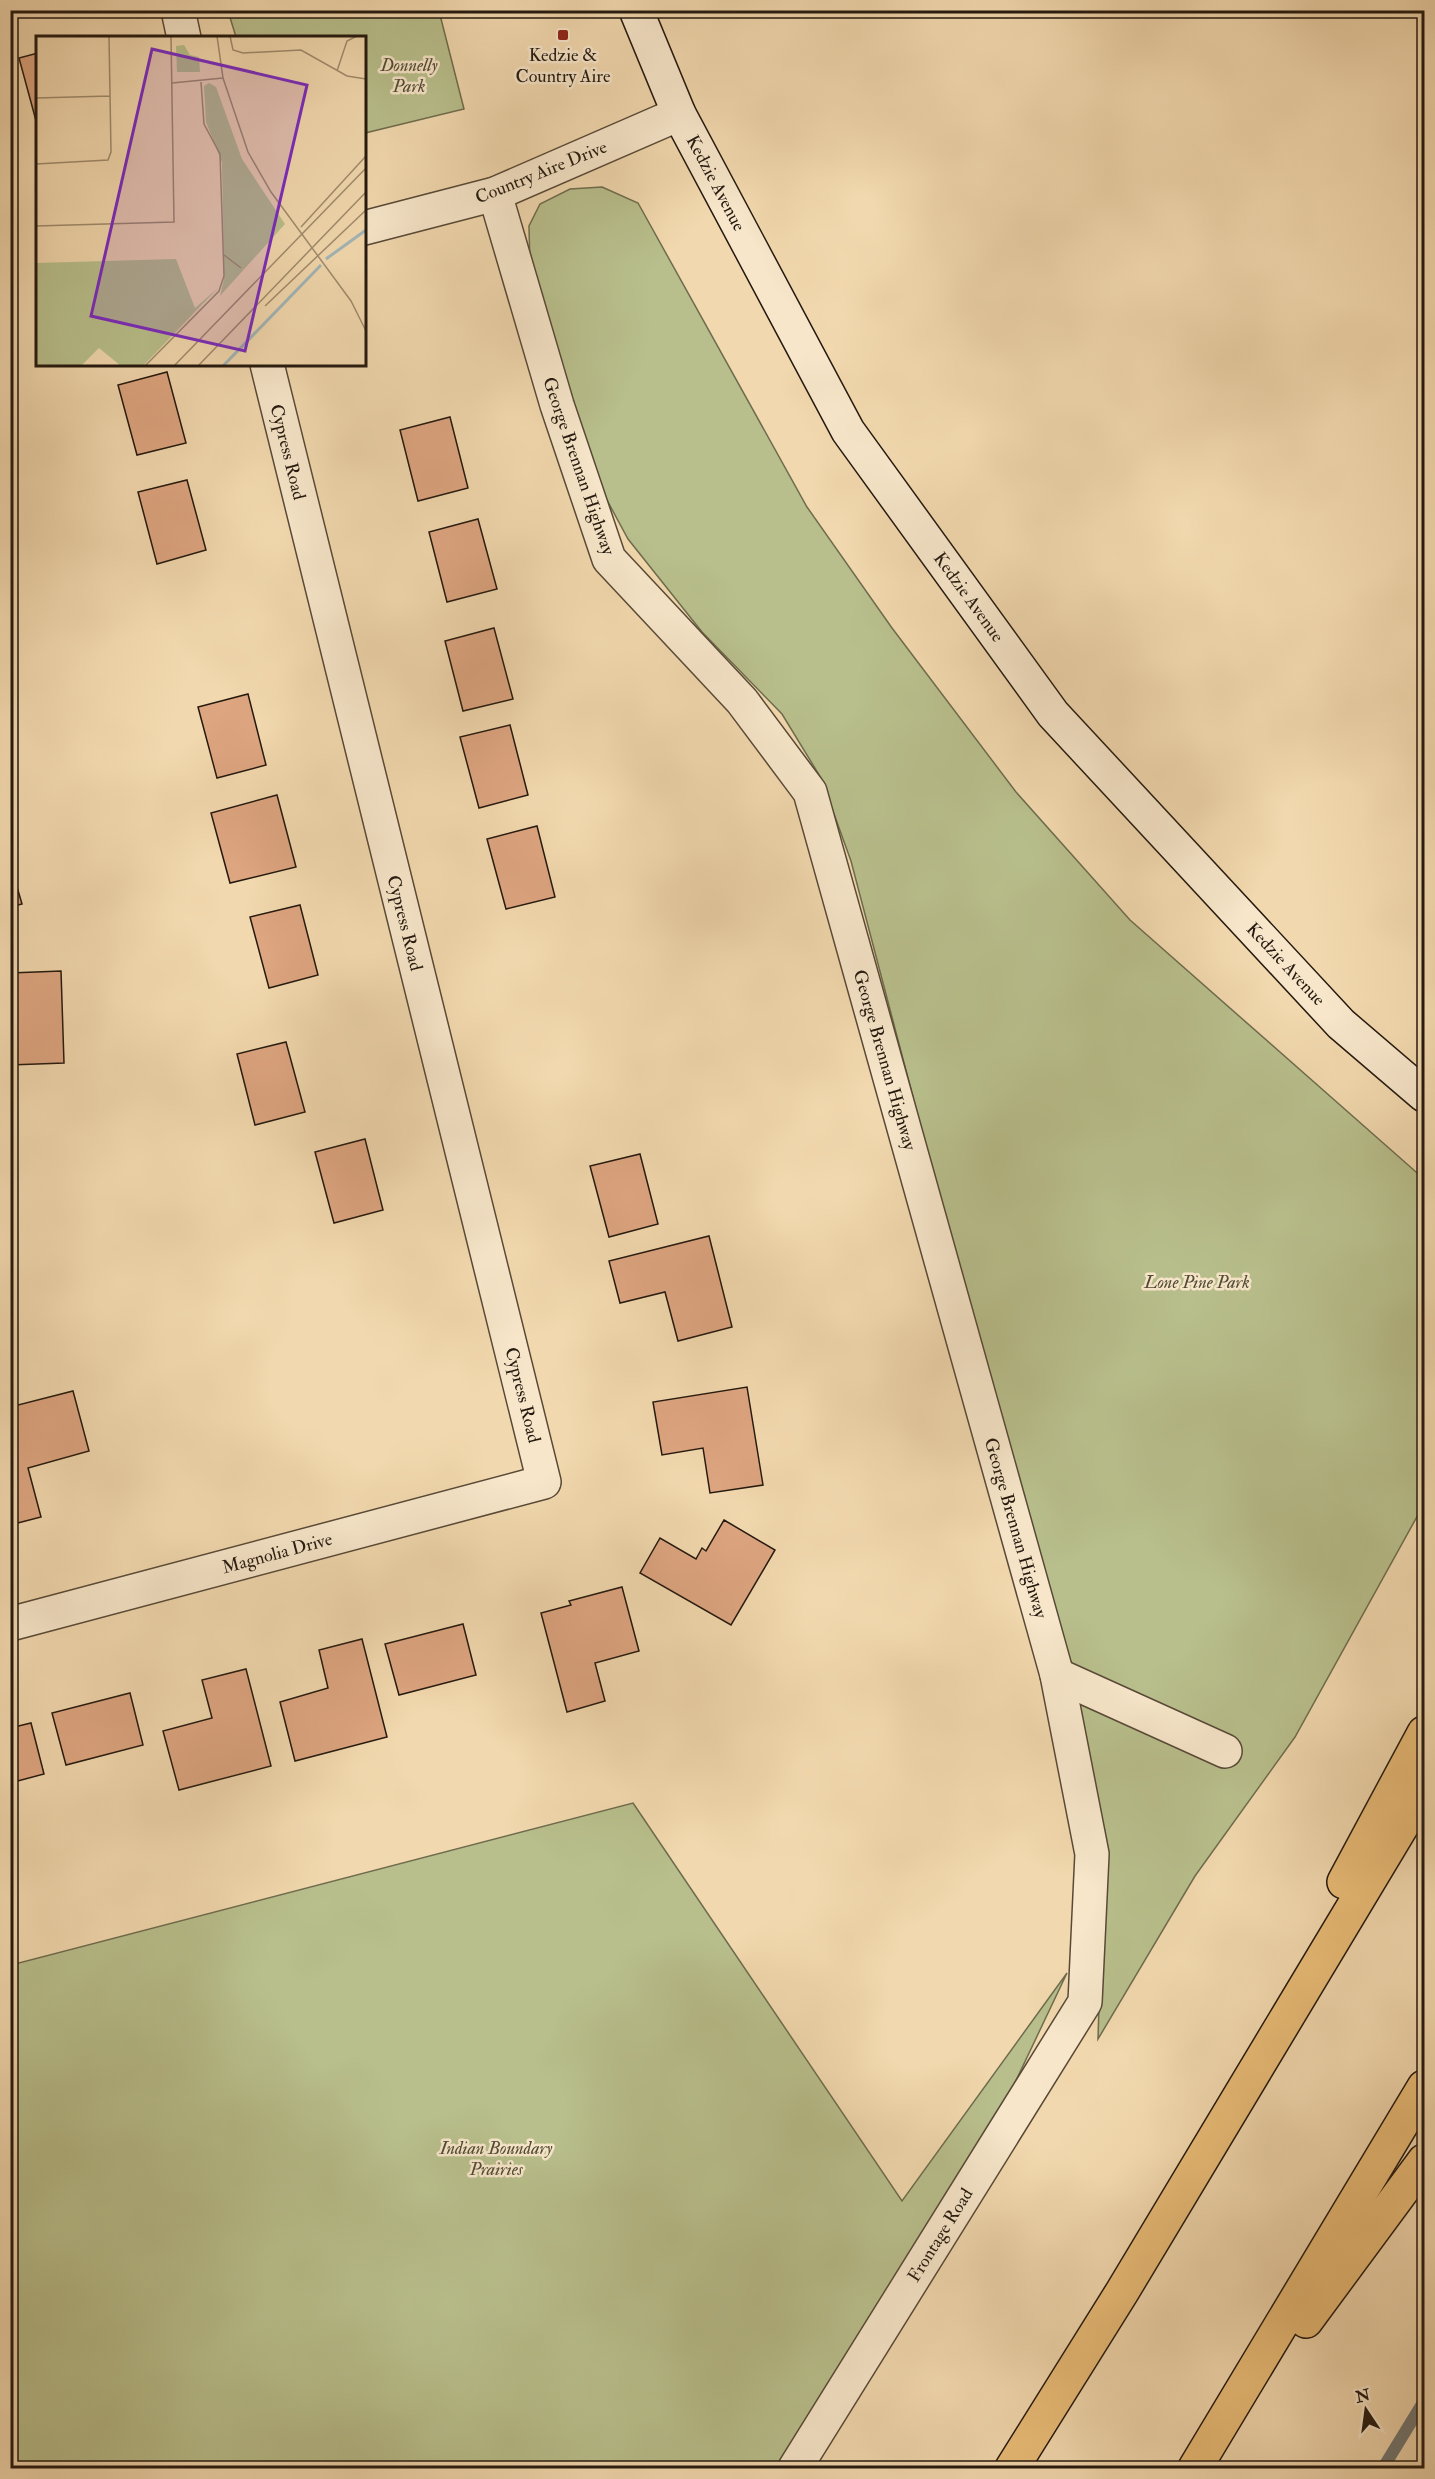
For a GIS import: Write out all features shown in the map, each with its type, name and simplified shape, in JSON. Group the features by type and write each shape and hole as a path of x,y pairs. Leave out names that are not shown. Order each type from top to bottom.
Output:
{"highway":[{"path":"1122,2292 1425,1733"},
{"path":"1012,2469 1122,2292 1425,1789"},
{"path":"1202,2457 1425,2087"},
{"path":"1202,2457 1425,2161"}],"street":[{"path":"177,10 184,36"},
{"name":"Kedzie Avenue","path":"636,10 679,114 848,431 1053,714 1341,1024 1425,1095"},
{"name":"Country Aire Drive","path":"366,227 495,194 679,114"},
{"name":"George Brennan Highway","path":"495,194 557,405 609,559 742,701 810,792 1057,1675 1092,1854 1085,2002"},
{"name":"Cypress Road","path":"267,366 544,1482"},
{"name":"Magnolia Drive","path":"10,1624 544,1482"},
{"path":"1057,1675 1225,1751"},
{"name":"Frontage Road","path":"795,2469 1085,2002"}],"green space":[{"name":"Donnelly Park","path":"228,11 439,11 464,109 366,133 366,36 236,36"},
{"name":"Lone Pine Park","path":"602,187 638,203 807,507 892,628 1016,792 1130,920 1424,1179 1424,1504 1295,1737 1195,1876 1098,2039 1101,1938 960,1276 851,861 821,778 782,714 702,632 628,539 588,465 530,269 529,226 540,204 570,189"},
{"name":"Indian Boundary Prairies","path":"633,1803 902,2201 1067,1973 1012,2089 775,2468 11,2468 11,1965"}],"building":[{"path":"36,54 36,121 19,58"},
{"path":"167,372 186,443 137,455 118,385"},
{"path":"450,417 468,488 418,501 400,430"},
{"path":"187,480 206,550 157,564 138,492"},
{"path":"478,519 497,589 447,602 429,532"},
{"path":"494,628 513,699 463,711 445,641"},
{"path":"248,694 266,765 217,778 198,707"},
{"path":"510,725 528,795 479,808 460,737"},
{"path":"277,795 296,867 230,883 211,813"},
{"path":"537,826 555,897 506,909 487,839"},
{"path":"10,863 22,904 10,907"},
{"path":"300,905 318,975 269,988 250,917"},
{"path":"61,971 64,1063 10,1065 10,973"},
{"path":"286,1042 305,1112 255,1125 237,1054"},
{"path":"365,1139 383,1210 334,1223 315,1152"},
{"path":"640,1154 658,1224 609,1237 590,1166"},
{"path":"709,1236 732,1327 678,1341 665,1292 620,1303 609,1261"},
{"path":"747,1387 763,1485 710,1493 703,1448 662,1455 653,1402"},
{"path":"73,1391 89,1451 28,1468 41,1517 10,1525 10,1407"},
{"path":"724,1520 775,1550 731,1625 640,1573 660,1538 696,1559 702,1548 706,1551"},
{"path":"622,1587 639,1651 595,1663 605,1701 567,1712 541,1613 571,1605 569,1601"},
{"path":"463,1624 476,1675 399,1695 385,1644"},
{"path":"362,1639 387,1737 295,1761 280,1702 328,1688 319,1650"},
{"path":"246,1669 271,1766 179,1790 163,1731 212,1718 202,1680"},
{"path":"130,1693 143,1745 66,1765 52,1713"},
{"path":"31,1723 44,1774 10,1783 10,1728"}],"waterway":[{"path":"1383,2468 1424,2401"}],"place":[{"name":"Kedzie & Country Aire","path":"563,35"}]}
